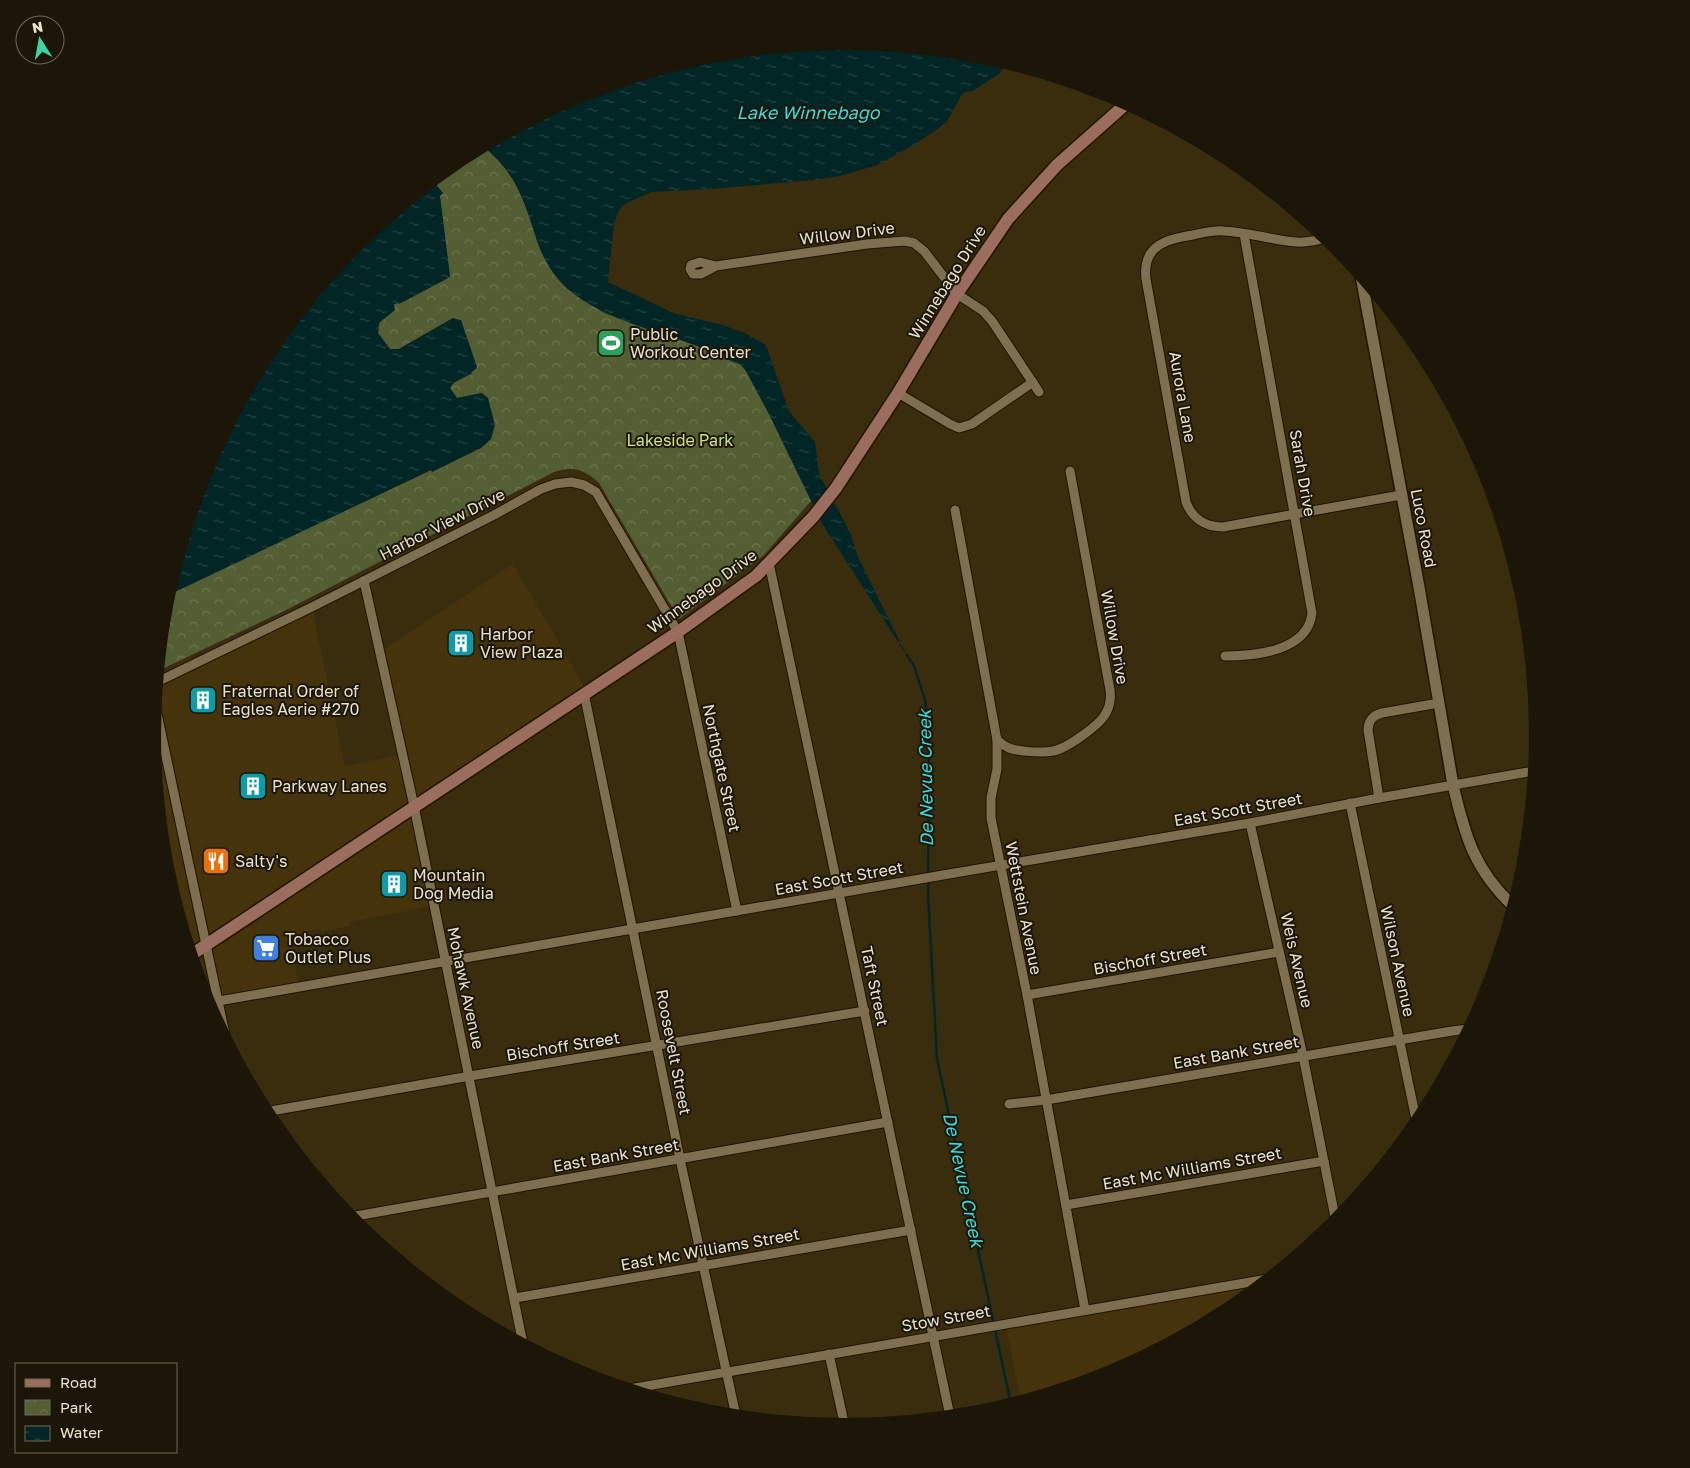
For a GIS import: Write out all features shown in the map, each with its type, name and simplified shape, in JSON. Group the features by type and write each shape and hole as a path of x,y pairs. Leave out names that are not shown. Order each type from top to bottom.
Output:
{"main road":[{"name":"Winnebago Drive","path":"196,952 678,632 756,576 813,517 836,488 994,238 1041,182 1075,148 1121,108"}],"street":[{"name":"Aurora Lane","path":"1318,240 1299,242 1215,231 1172,238 1156,247 1148,260 1146,278 1186,502 1199,519 1208,525 1222,527 1402,494"},
{"name":"Sarah Drive","path":"1225,656 1249,655 1277,649 1296,640 1308,627 1312,616 1244,234"},
{"name":"Willow Drive","path":"716,266 867,244 905,241 914,243 924,251 957,294 983,311 992,321 1039,392"},
{"name":"Luco Road","path":"1363,288 1462,827 1472,852 1490,881 1508,901"},
{"path":"898,392 959,428 972,424 1033,382"},
{"name":"Willow Drive","path":"997,740 1006,747 1015,750 1044,752 1057,750 1098,723 1109,706 1110,690 1070,471"},
{"name":"Harbor View Drive","path":"163,679 494,515 541,489 555,484 576,483 596,492 678,632"},
{"name":"Wettstein Avenue","path":"955,510 997,740 996,768 990,806 1085,1310"},
{"name":"Taft Street","path":"769,563 949,1410"},
{"name":"Mohawk Avenue","path":"364,580 414,806 444,961 523,1337"},
{"name":"Northgate Street","path":"678,632 737,911"},
{"name":"Roosevelt Street","path":"584,694 680,1159 734,1409"},
{"path":"1379,798 1368,730 1370,720 1382,712 1439,703"},
{"path":"161,732 220,1012"},
{"name":"East Scott Street","path":"218,1001 943,874 1250,823 1528,771"},
{"name":"Wilson Avenue","path":"1350,804 1415,1113"},
{"name":"Weis Avenue","path":"1250,823 1303,1056 1334,1212"},
{"name":"Bischoff Street","path":"1027,995 1279,952"},
{"name":"Bischoff Street","path":"274,1110 469,1076 865,1011"},
{"name":"East Bank Street","path":"1009,1104 1046,1100 1461,1030"},
{"name":"East Bank Street","path":"359,1215 888,1122"},
{"name":"East Mc Williams Street","path":"1066,1205 1324,1161"},
{"name":"East Mc Williams Street","path":"515,1298 911,1230"},
{"name":"Stow Street","path":"641,1387 1255,1281"},
{"path":"829,1354 843,1418"}],"shaded area":[{"path":"513,564 587,691 414,806 433,906 350,922 351,926 321,932 320,929 290,935 299,987 218,1001 206,945 196,952 184,911 174,867 162,779 161,734 163,679 312,607 345,766 402,754 379,653"},
{"path":"1255,1281 1225,1303 1148,1347 1107,1366 1065,1382 1020,1395 1005,1323"}],"green space":[{"name":"Lakeside Park","path":"488,151 501,162 514,181 564,286 604,313 697,346 741,365 769,414 811,501 764,555 679,619 599,483 578,470 561,470 290,608 164,668 176,590 431,470 482,393 457,398 450,388 453,383 472,374 453,318 399,349 390,349 378,333 379,323 394,307 394,304 399,304 450,277 440,196 443,193 437,186 465,165"}],"water":[{"name":"Lake Winnebago","path":"845,50 890,51 934,56 1003,69 1000,73 973,91 965,92 948,120 939,128 912,146 877,165 840,176 815,180 651,192 625,204 619,210 614,224 608,282 676,314 723,325 747,334 766,345 789,411 815,442 819,474 851,534 858,557 907,656 823,525 746,371 741,365 701,347 639,326 600,310 582,300 567,288 554,274 544,258 515,183 488,151 542,121 583,102 625,86 668,73 712,63 800,51"},
{"path":"437,185 443,193 440,196 450,277 399,304 394,304 395,310 379,323 378,333 390,349 399,349 453,318 461,320 477,367 450,388 457,398 482,393 488,398 495,425 491,439 481,448 432,472 431,470 176,591 197,514 213,472 232,431 276,354 302,318 361,250"}],"waterway":[{"name":"De Nevue Creek","path":"907,655 914,666 925,700 929,732 928,895 937,1059 1010,1398"}],"place":[{"name":"Public Workout Center","path":"611,343"},
{"name":"Harbor View Plaza","path":"461,643"},
{"name":"Fraternal Order of Eagles Aerie #270","path":"203,700"},
{"name":"Parkway Lanes","path":"253,786"},
{"name":"Salty's","path":"216,861"},
{"name":"Mountain Dog Media","path":"394,884"},
{"name":"Tobacco Outlet Plus","path":"266,948"}]}
